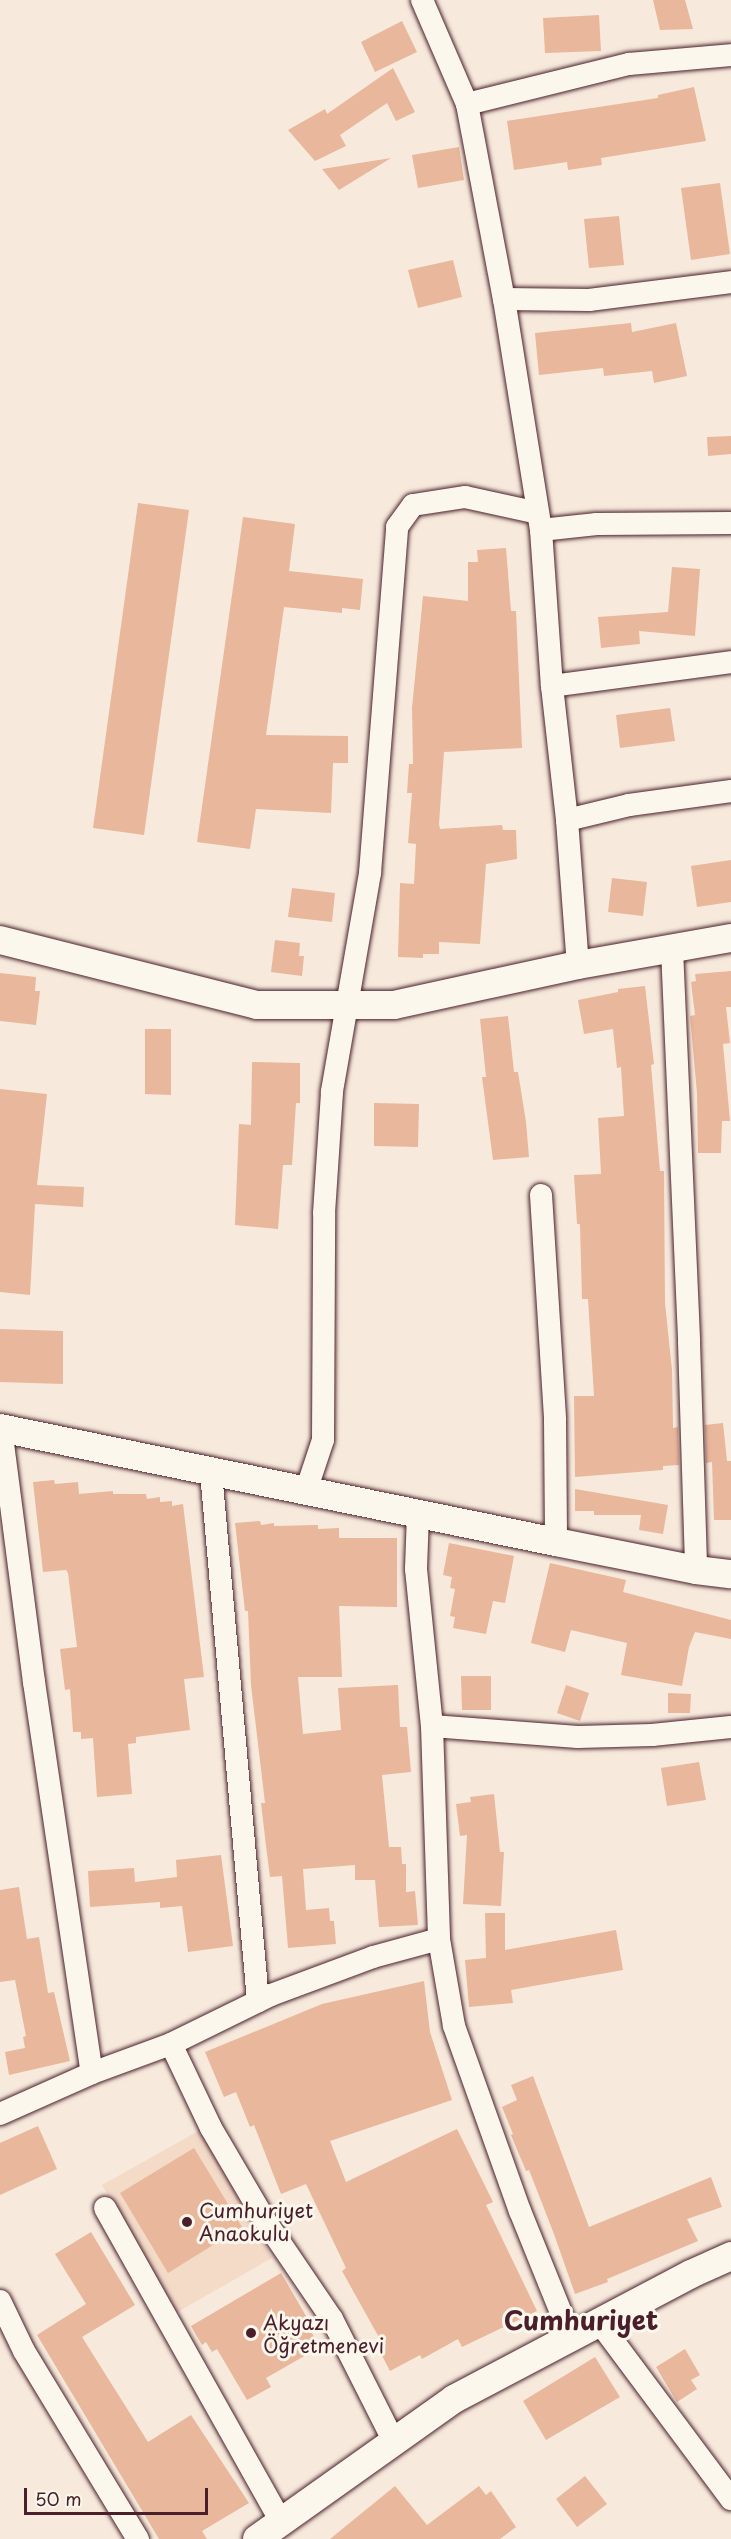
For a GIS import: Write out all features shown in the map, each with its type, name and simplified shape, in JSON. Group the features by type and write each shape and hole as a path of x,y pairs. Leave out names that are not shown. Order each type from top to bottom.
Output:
{"street":[{"path":"422,0 467,104 504,299 540,522 552,686 567,820 578,965"},
{"path":"467,104 629,64 731,55"},
{"path":"504,299 588,300 731,282"},
{"path":"306,1491 323,1440 324,1213 332,1090 370,873 397,527 412,505 465,497 540,522 731,523"},
{"path":"552,686 731,662"},
{"path":"567,820 629,805 731,791"},
{"path":"0,940 257,1005 394,1005 578,965 731,938"},
{"path":"672,949 689,1342 696,1570"},
{"path":"541,1195 555,1420 556,1542"},
{"path":"92,2073 36,1694 1,1428 696,1570 731,1574"},
{"path":"211,1472 258,2001"},
{"path":"418,1514 416,1569 432,1726 439,1939 454,2026 519,2211 571,2337"},
{"path":"432,1726 578,1737 652,1735 731,1727"},
{"path":"0,2114 92,2073 171,2044 258,2001 374,1957 439,1939"},
{"path":"171,2044 211,2128 268,2225 332,2319 394,2442"},
{"path":"105,2208 281,2521"},
{"path":"257,2539 454,2399 599,2322 731,2256"},
{"path":"0,2301 24,2351 138,2539"},
{"path":"599,2322 731,2499"}],"shaded area":[{"name":"Cumhuriyet Anaokulu","path":"200,2130 272,2258 174,2314 102,2185"}],"building":[{"path":"653,0 685,0 693,29 660,30"},
{"path":"599,15 601,51 545,53 543,18"},
{"path":"402,21 417,52 375,72 361,42"},
{"path":"393,68 415,112 396,121 387,103 340,135 346,146 315,161 288,130 325,109 327,114"},
{"path":"694,87 706,141 601,158 602,165 568,170 567,162 514,170 507,121 658,98 658,95"},
{"path":"459,147 464,180 418,188 412,155"},
{"path":"391,158 339,190 322,169"},
{"path":"720,183 730,254 691,260 681,188"},
{"path":"619,216 624,265 589,268 584,219"},
{"path":"453,260 462,297 418,308 408,270"},
{"path":"631,323 632,332 676,323 687,376 654,383 652,371 604,376 603,368 539,375 535,333"},
{"path":"731,436 731,454 708,456 707,437"},
{"path":"138,503 189,510 144,835 93,828"},
{"path":"243,517 295,524 289,571 363,579 360,610 342,608 342,613 284,607 266,735 348,736 348,763 333,763 331,813 256,809 250,849 197,842"},
{"path":"506,548 511,611 516,611 522,748 444,752 439,824 440,829 502,825 503,830 516,830 517,859 486,864 480,944 439,942 439,954 423,954 423,958 398,957 400,883 414,884 416,844 408,843 412,793 407,793 409,764 413,764 412,708 423,596 468,601 468,562 478,562 477,550"},
{"path":"672,567 700,569 695,636 639,631 640,644 601,648 598,617 668,612"},
{"path":"670,708 675,741 620,748 616,715"},
{"path":"731,860 731,902 697,907 691,866"},
{"path":"612,878 647,882 643,916 608,912"},
{"path":"292,888 335,893 332,922 288,917"},
{"path":"275,940 300,943 299,956 304,956 302,976 271,972"},
{"path":"731,971 731,1007 726,1007 730,1043 723,1044 730,1121 722,1121 721,1153 698,1153 697,1093 690,1016 695,1015 691,982 696,981 695,974"},
{"path":"0,973 36,977 35,991 40,991 36,1025 0,1021"},
{"path":"645,986 654,1064 651,1065 660,1171 664,1171 665,1303 672,1370 673,1428 678,1427 679,1465 663,1466 663,1470 575,1477 574,1396 594,1396 588,1299 582,1299 580,1224 577,1224 574,1175 601,1174 598,1118 624,1116 621,1067 617,1068 613,1029 584,1034 578,1000 618,992 618,989"},
{"path":"508,1016 514,1072 518,1072 529,1157 493,1160 482,1077 486,1077 480,1019"},
{"path":"145,1029 171,1029 171,1095 145,1094"},
{"path":"252,1062 300,1063 300,1103 296,1103 292,1165 283,1165 278,1229 235,1225 239,1124 251,1125"},
{"path":"0,1089 47,1094 37,1185 84,1187 83,1207 35,1204 30,1295 0,1292"},
{"path":"374,1103 419,1104 418,1147 374,1146"},
{"path":"0,1329 63,1331 63,1384 0,1382"},
{"path":"723,1423 727,1461 731,1461 731,1520 714,1520 712,1462 706,1463 705,1425"},
{"path":"54,1480 55,1484 78,1482 79,1494 113,1491 113,1494 146,1494 147,1499 160,1497 160,1502 172,1501 172,1506 183,1504 204,1677 184,1679 190,1730 136,1737 136,1743 128,1744 132,1794 97,1797 93,1738 81,1739 81,1732 73,1732 70,1689 65,1690 60,1649 77,1647 68,1573 66,1570 43,1572 33,1482"},
{"path":"575,1489 668,1505 663,1534 639,1530 641,1515 594,1515 594,1511 575,1511"},
{"path":"260,1521 261,1525 274,1523 274,1526 318,1525 318,1529 339,1528 339,1538 397,1538 397,1607 339,1606 342,1677 298,1677 303,1734 341,1730 338,1688 398,1685 400,1727 407,1727 411,1772 382,1775 389,1847 401,1847 402,1864 406,1864 406,1892 415,1891 418,1925 379,1927 375,1880 355,1880 355,1865 303,1869 306,1910 329,1908 330,1921 334,1921 336,1944 288,1948 282,1876 270,1877 266,1846 261,1803 265,1803 251,1685 248,1611 245,1611 235,1523"},
{"path":"449,1543 514,1556 505,1603 493,1601 486,1634 453,1628 455,1617 450,1616 455,1589 450,1588 452,1577 443,1575"},
{"path":"550,1563 626,1580 623,1592 731,1620 731,1639 695,1632 689,1647 682,1686 621,1675 627,1643 571,1630 565,1652 531,1643"},
{"path":"461,1676 491,1676 491,1710 462,1710"},
{"path":"566,1685 589,1693 580,1721 557,1713"},
{"path":"668,1693 691,1694 690,1713 668,1713"},
{"path":"699,1762 706,1800 667,1806 661,1768"},
{"path":"494,1794 500,1852 504,1852 501,1906 463,1904 467,1835 460,1836 456,1804 471,1802 470,1797"},
{"path":"221,1855 233,1946 188,1952 182,1906 160,1908 160,1902 90,1907 88,1871 134,1868 135,1882 177,1877 176,1860"},
{"path":"19,1887 27,1939 39,1937 48,1993 54,1992 70,2061 9,2075 5,2052 25,2048 23,2037 26,2036 15,1980 0,1982 0,1890"},
{"path":"485,1913 505,1913 505,1950 616,1930 623,1970 511,1990 513,2003 469,2007 465,1960 486,1958"},
{"path":"424,1981 430,2032 452,2100 330,2141 346,2182 457,2129 493,2202 486,2205 537,2311 462,2347 458,2339 422,2359 420,2355 390,2371 376,2344 381,2341 342,2271 346,2268 306,2184 281,2194 254,2125 250,2127 236,2092 224,2097 205,2052 322,2004"},
{"path":"533,2076 589,2227 711,2177 722,2207 687,2219 698,2241 607,2279 608,2282 575,2294 554,2234 529,2170 526,2171 511,2135 513,2134 502,2107 517,2100 511,2085"},
{"path":"38,2126 57,2169 0,2195 0,2143"},
{"path":"194,2148 242,2227 168,2273 120,2193"},
{"path":"91,2232 135,2305 82,2337 148,2442 191,2415 249,2503 202,2531 207,2539 159,2539 37,2335 86,2304 55,2254"},
{"name":"Akyazı Öğretmenevi","path":"281,2273 309,2321 306,2323 320,2347 266,2378 271,2387 247,2400 217,2349 212,2352 206,2342 202,2345 191,2326"},
{"path":"685,2349 700,2375 691,2380 697,2389 677,2402 656,2367"},
{"path":"595,2357 620,2397 546,2440 523,2401"},
{"path":"585,2476 607,2504 577,2527 556,2499"},
{"path":"395,2486 427,2525 479,2486 486,2495 491,2491 516,2527 500,2539 330,2539"}],"place":[{"name":"Cumhuriyet Anaokulu","path":"187,2222"},
{"name":"Akyazı Öğretmenevi","path":"251,2333"}],"district":[{"name":"Cumhuriyet","path":"581,2320"}]}
